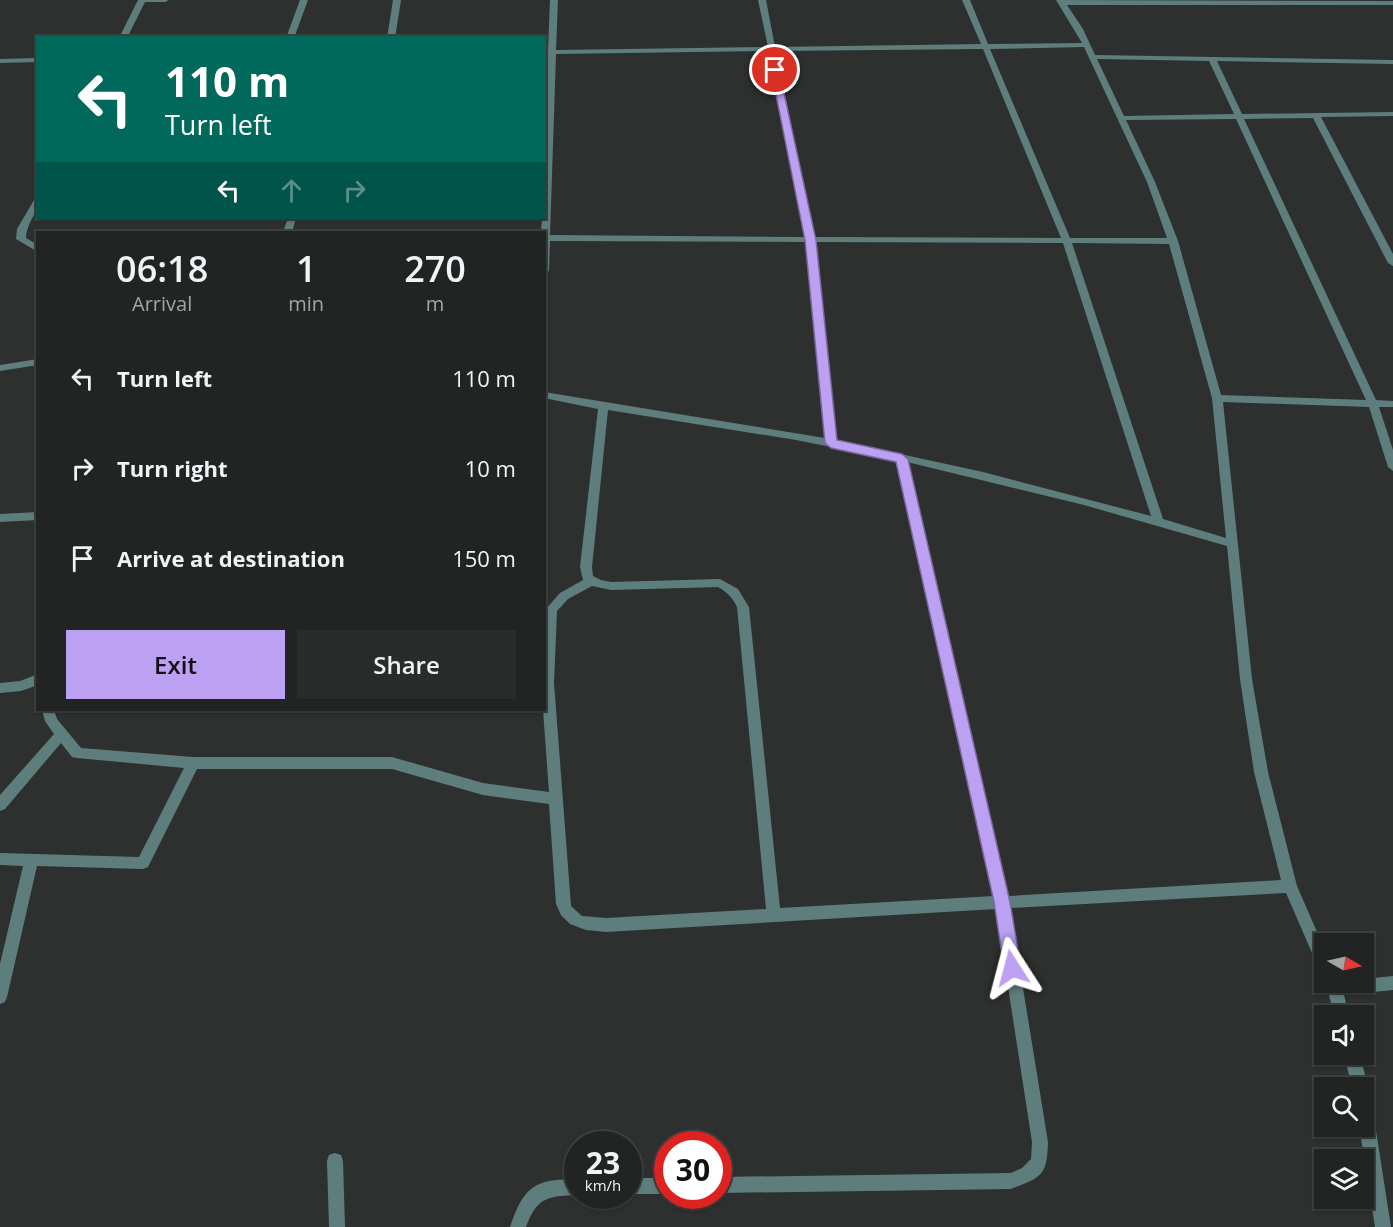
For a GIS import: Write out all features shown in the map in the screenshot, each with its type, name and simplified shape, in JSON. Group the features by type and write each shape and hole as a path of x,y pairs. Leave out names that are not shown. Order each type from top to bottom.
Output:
{"street":[{"path":"124,36 142,0 165,0"},
{"path":"291,36 304,0"},
{"path":"391,36 397,0"},
{"path":"554,0 548,52 546,238 1173,241"},
{"path":"762,0 810,240 831,443"},
{"path":"966,0 1067,241 1158,521"},
{"path":"1061,1 1393,3"},
{"path":"1061,1 1093,57 1151,182 1173,241 1217,398 1246,679 1261,772 1290,886 1314,941"},
{"path":"548,52 1087,45"},
{"path":"1093,57 1393,62"},
{"path":"1212,59 1373,404 1393,467"},
{"path":"0,62 36,60"},
{"path":"1121,118 1393,114"},
{"path":"1316,115 1393,263"},
{"path":"36,204 22,229 21,239 36,248"},
{"path":"0,368 36,362"},
{"path":"546,394 603,407 831,443 1158,521 1233,544"},
{"path":"1217,398 1393,404"},
{"path":"603,407 586,567 588,578 611,586 720,583 731,588 743,607 774,915"},
{"path":"732,1185 1011,1180 1028,1174 1039,1163 1040,1142 1002,902 902,459"},
{"path":"0,518 36,516"},
{"path":"592,581 566,593 557,600 551,610 546,683 563,904 568,916 578,922 606,925 1290,886"},
{"path":"0,688 21,686 36,680"},
{"path":"48,711 51,722 78,753 193,763 392,763 483,789 556,799"},
{"path":"0,805 61,734"},
{"path":"0,859 143,863 193,763"},
{"path":"0,997 31,860"},
{"path":"1374,984 1393,983"},
{"path":"1369,1137 1383,1227"},
{"path":"335,1161 337,1227"},
{"path":"518,1227 526,1205 537,1192 552,1187 564,1187"}],"route":[{"path":"775,70 810,240 831,443 902,459 1002,902 1012,968"}]}
